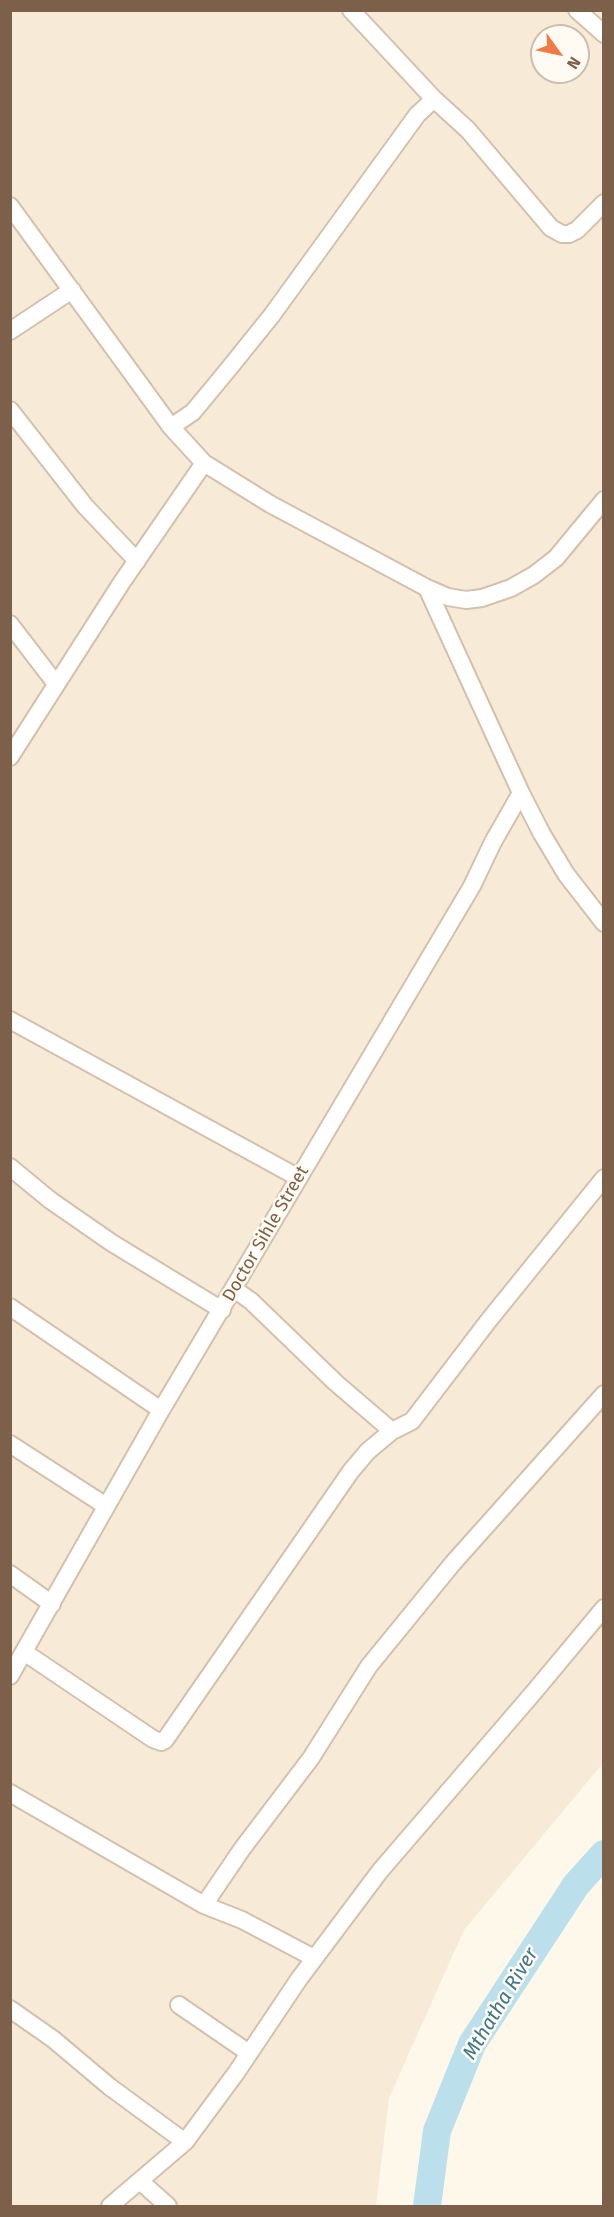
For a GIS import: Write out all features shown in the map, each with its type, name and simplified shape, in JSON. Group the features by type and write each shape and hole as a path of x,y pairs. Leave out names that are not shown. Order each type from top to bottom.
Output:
{"street":[{"path":"351,10 434,99 468,130 551,228 562,234 569,234 577,230 603,203"},
{"path":"577,10 603,34"},
{"path":"171,427 193,412 244,349 361,194 417,115 434,99"},
{"path":"10,206 171,427 204,463 270,504 427,588 448,597 466,600 482,598 511,588 534,575 556,558 603,502"},
{"path":"10,331 72,290"},
{"path":"10,411 85,506 137,561"},
{"path":"10,757 137,561 204,463"},
{"path":"427,588 542,834 566,874 603,923"},
{"path":"10,624 56,684"},
{"name":"Doctor Sihle Street","path":"10,1676 161,1410 472,886 493,842 521,793"},
{"path":"10,1020 299,1178"},
{"path":"10,1167 50,1200 112,1243 222,1310"},
{"path":"24,1652 153,1738 161,1742 165,1740 351,1471 368,1451 392,1431 412,1421 489,1320 603,1178"},
{"path":"234,1289 263,1311 330,1377 392,1431"},
{"path":"10,1307 161,1410"},
{"path":"204,1905 247,1841 311,1758 369,1666 453,1563 603,1394"},
{"path":"10,1444 106,1506"},
{"path":"10,1574 52,1604"},
{"path":"110,2206 185,2142 314,1958 380,1871 603,1608"},
{"path":"10,1793 204,1905 243,1920 314,1958"},
{"path":"179,2005 249,2053"},
{"path":"10,2009 53,2038 110,2087 185,2142"},
{"path":"140,2181 168,2206"}],"shaded area":[{"path":"11,11 603,11 603,1763 464,1930 389,2098 376,2206 11,2206"}],"waterway":[{"name":"Mthatha River","path":"427,2206 437,2131 472,2044 576,1885 604,1854"}]}
